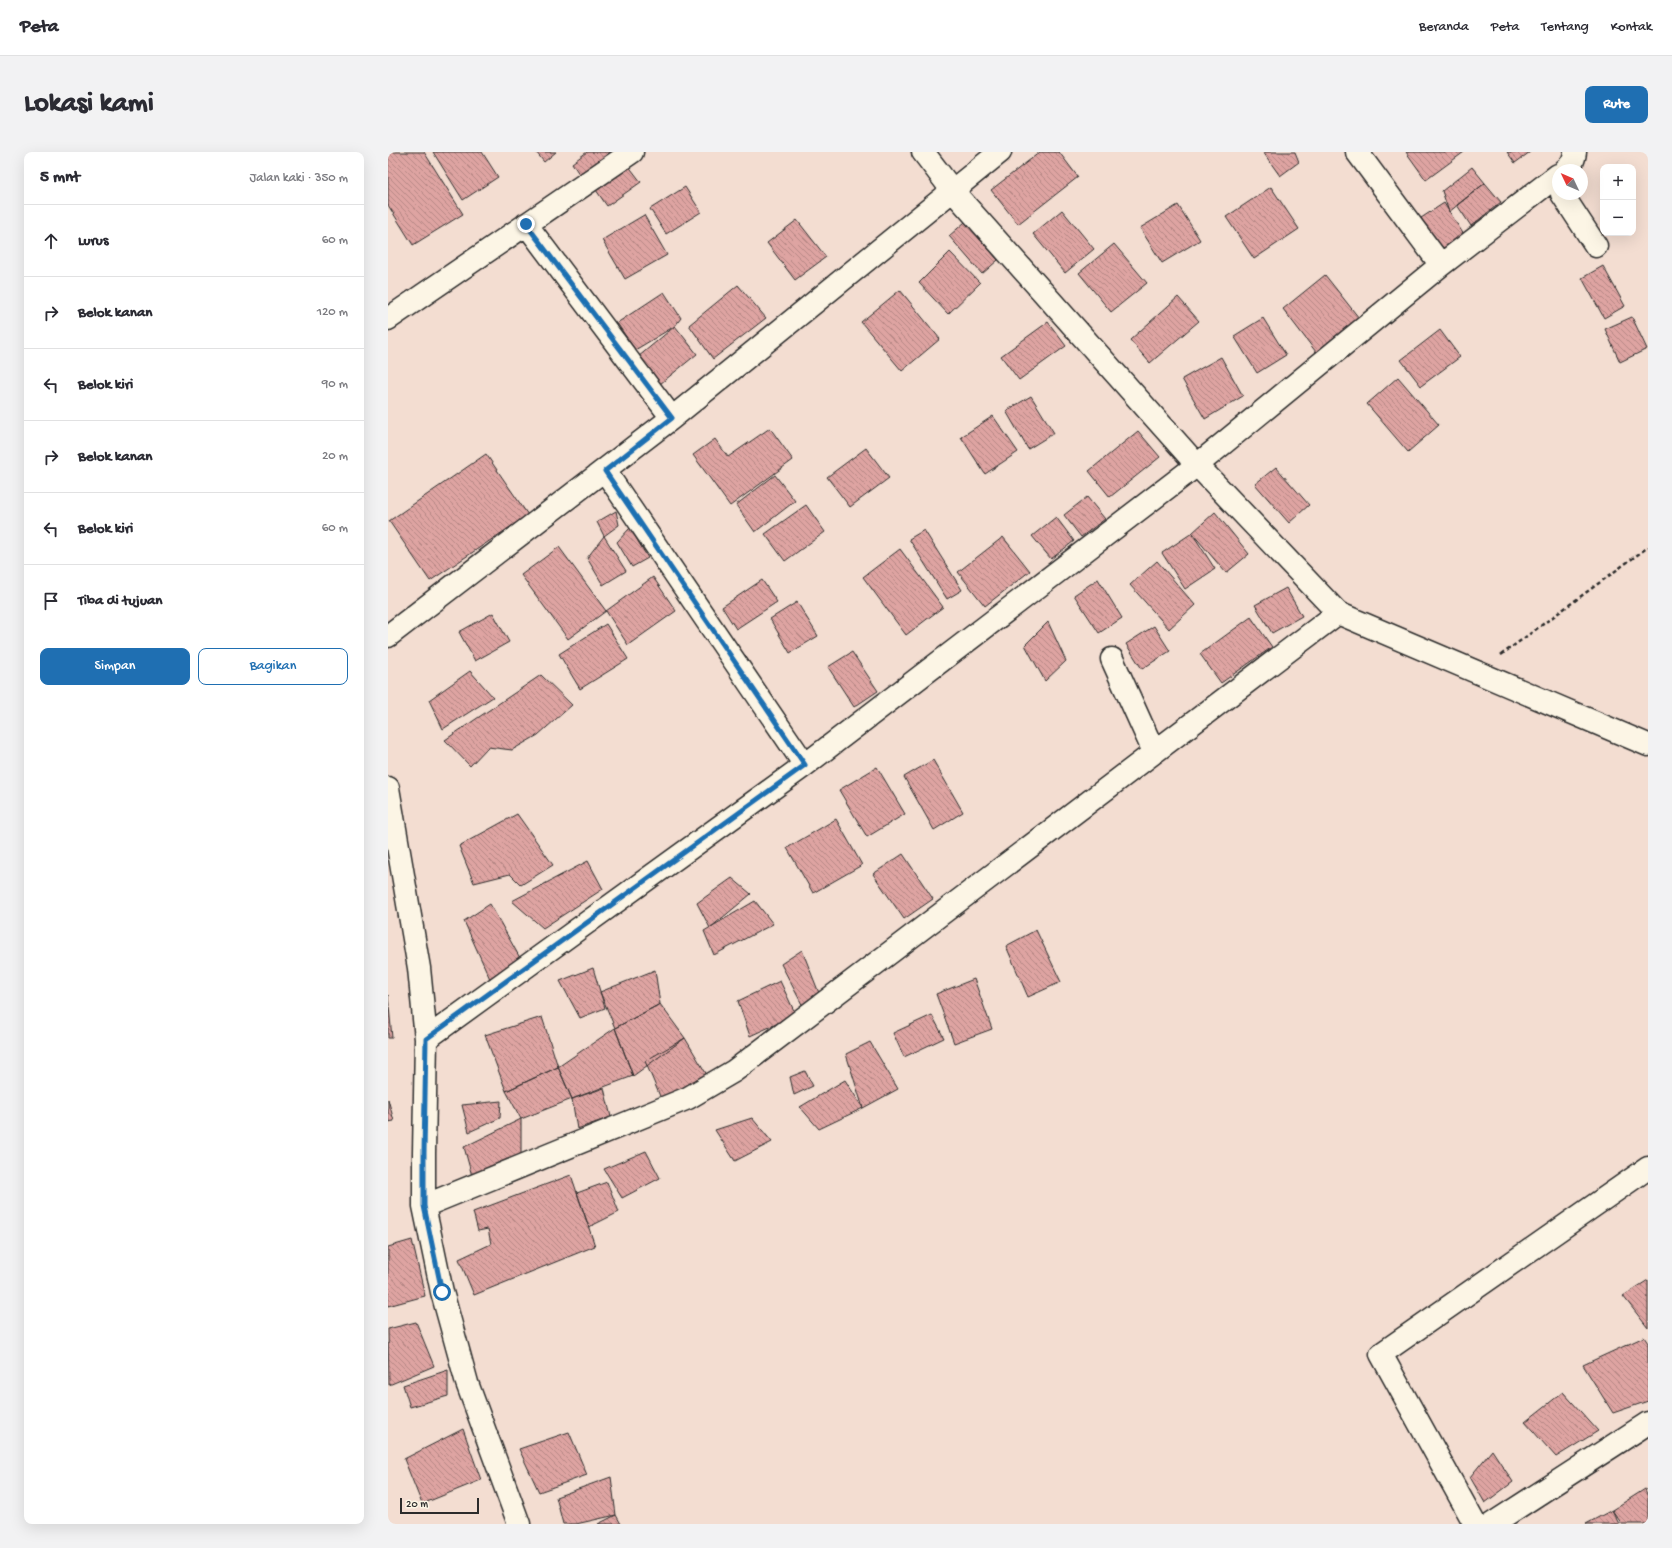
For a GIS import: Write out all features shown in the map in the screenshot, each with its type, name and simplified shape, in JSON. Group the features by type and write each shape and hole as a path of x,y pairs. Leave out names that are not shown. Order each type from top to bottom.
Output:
{"street":[{"path":"388,319 632,152"},
{"path":"923,152 952,190 1197,465 1338,613 1648,745"},
{"path":"388,636 605,471 1000,152"},
{"path":"1357,152 1441,265"},
{"path":"1572,164 1575,152"},
{"path":"426,1039 805,765 1197,465 1441,265 1552,187"},
{"path":"1569,200 1596,246"},
{"path":"526,224 672,418"},
{"path":"605,471 805,765"},
{"path":"424,1206 688,1098 713,1085 734,1071 1338,613"},
{"path":"1112,659 1154,752"},
{"path":"388,788 419,968 426,1039 424,1206 442,1292 467,1383 519,1524"},
{"path":"1474,1524 1381,1354 1648,1168"},
{"path":"1492,1524 1648,1423"}],"path":[{"path":"1476,673 1648,547"}],"building":[{"path":"388,152 424,152 463,214 413,245 388,205"},
{"path":"433,152 482,152 498,177 463,200"},
{"path":"536,152 556,152 544,162"},
{"path":"587,152 614,152 583,180 572,163"},
{"path":"1040,152 1059,152 1078,177 1018,224 991,190"},
{"path":"1263,152 1295,152 1299,162 1280,176"},
{"path":"1406,152 1464,152 1426,180"},
{"path":"1507,152 1530,152 1515,163"},
{"path":"628,165 641,182 607,206 596,190"},
{"path":"1472,167 1485,183 1449,212 1442,191"},
{"path":"1485,183 1501,202 1471,226 1457,205"},
{"path":"685,187 701,212 666,234 650,209"},
{"path":"1271,187 1299,229 1254,259 1226,217"},
{"path":"1444,203 1464,235 1441,250 1421,218"},
{"path":"1178,205 1200,240 1162,263 1140,228"},
{"path":"1062,210 1094,249 1065,273 1033,234"},
{"path":"644,215 667,255 625,279 602,240"},
{"path":"797,220 826,257 795,280 767,243"},
{"path":"965,222 998,260 982,274 949,236"},
{"path":"1114,244 1147,283 1111,312 1079,273"},
{"path":"950,252 980,283 948,314 919,283"},
{"path":"1603,266 1625,306 1604,318 1582,278"},
{"path":"1325,275 1359,318 1316,352 1283,309"},
{"path":"738,285 766,318 713,359 689,325"},
{"path":"900,290 940,339 902,371 861,322"},
{"path":"664,292 681,318 675,326 635,350 617,323"},
{"path":"1178,297 1199,321 1150,363 1130,340"},
{"path":"1632,317 1647,349 1620,362 1605,329"},
{"path":"1263,318 1286,355 1257,373 1234,336"},
{"path":"1048,322 1066,346 1019,380 1001,356"},
{"path":"675,326 697,354 660,384 638,357"},
{"path":"1440,330 1460,357 1421,386 1401,360"},
{"path":"1221,357 1243,396 1205,419 1182,379"},
{"path":"1398,377 1439,425 1408,452 1367,404"},
{"path":"1031,396 1054,433 1028,449 1006,411"},
{"path":"993,416 1018,452 985,474 961,437"},
{"path":"770,428 793,460 730,506 693,455 715,439 728,457"},
{"path":"1138,431 1160,457 1110,497 1089,471"},
{"path":"866,448 889,478 850,507 827,477"},
{"path":"486,454 528,515 430,581 389,521"},
{"path":"1276,467 1309,505 1289,523 1255,484"},
{"path":"775,475 795,501 755,532 736,505"},
{"path":"1087,497 1105,519 1081,537 1064,515"},
{"path":"806,505 825,532 785,561 765,534"},
{"path":"616,511 619,525 604,536 597,522"},
{"path":"1215,512 1249,554 1226,573 1192,533"},
{"path":"1056,517 1074,541 1051,559 1032,536"},
{"path":"630,528 648,558 632,567 617,542"},
{"path":"924,530 962,590 947,599 909,539"},
{"path":"1192,533 1215,569 1185,589 1162,553"},
{"path":"604,536 626,571 603,585 587,558"},
{"path":"1003,537 1030,571 985,606 958,572"},
{"path":"559,547 606,611 568,639 521,575"},
{"path":"900,549 943,607 906,635 863,577"},
{"path":"1157,561 1195,605 1169,629 1130,585"},
{"path":"653,577 676,611 628,645 606,611"},
{"path":"1098,579 1122,618 1099,633 1074,595"},
{"path":"762,580 777,602 736,629 722,607"},
{"path":"1286,588 1302,616 1272,633 1255,605"},
{"path":"797,602 818,636 790,653 770,619"},
{"path":"493,613 509,642 475,661 459,632"},
{"path":"1251,617 1272,647 1221,683 1200,654"},
{"path":"1048,622 1066,661 1045,681 1025,645"},
{"path":"606,624 628,659 580,689 559,654"},
{"path":"1154,626 1170,651 1142,669 1126,644"},
{"path":"852,652 878,691 854,707 828,667"},
{"path":"470,671 493,697 443,729 429,700"},
{"path":"541,675 572,705 538,735 512,750 488,747 470,766 445,740"},
{"path":"933,760 963,812 934,830 904,777"},
{"path":"877,767 905,814 867,837 839,790"},
{"path":"517,814 553,865 521,885 510,874 474,883 459,846"},
{"path":"836,819 862,865 813,893 787,848"},
{"path":"903,854 933,899 904,919 873,874"},
{"path":"588,861 603,889 543,928 512,901"},
{"path":"732,878 751,894 710,928 697,903"},
{"path":"755,901 773,924 714,955 704,931"},
{"path":"490,904 520,958 490,979 464,921"},
{"path":"1036,930 1061,982 1028,997 1006,946"},
{"path":"802,950 819,993 808,1016 781,964"},
{"path":"593,968 605,1008 580,1018 560,981"},
{"path":"655,970 660,1004 615,1028 600,992"},
{"path":"974,979 992,1029 954,1043 936,994"},
{"path":"780,981 796,1015 750,1036 738,1001"},
{"path":"388,995 392,1038 388,1038"},
{"path":"660,1004 685,1038 633,1076 615,1028"},
{"path":"932,1015 944,1038 904,1057 893,1033"},
{"path":"542,1017 558,1067 506,1091 485,1035"},
{"path":"615,1028 633,1076 572,1099 558,1067"},
{"path":"685,1038 713,1085 665,1108 645,1061"},
{"path":"870,1042 898,1089 863,1108 846,1054"},
{"path":"558,1067 572,1099 521,1119 506,1091"},
{"path":"805,1071 813,1086 794,1095 790,1077"},
{"path":"845,1080 863,1108 819,1129 800,1107"},
{"path":"604,1088 611,1117 577,1129 572,1099"},
{"path":"388,1099 394,1121 388,1122"},
{"path":"501,1101 500,1118 469,1132 462,1105"},
{"path":"752,1118 772,1142 735,1161 715,1130"},
{"path":"521,1119 521,1155 472,1176 464,1147"},
{"path":"646,1151 660,1178 622,1198 604,1169"},
{"path":"571,1175 595,1246 474,1295 459,1259 491,1244 488,1229 478,1231 473,1212"},
{"path":"607,1182 619,1212 589,1227 577,1193"},
{"path":"412,1240 425,1296 388,1306 388,1247"},
{"path":"1648,1280 1648,1328 1623,1296"},
{"path":"416,1322 434,1366 389,1385 388,1329"},
{"path":"1644,1337 1648,1343 1648,1401 1613,1413 1583,1365"},
{"path":"448,1370 448,1396 410,1407 403,1385"},
{"path":"1563,1392 1598,1431 1556,1457 1525,1422"},
{"path":"463,1429 481,1480 422,1504 404,1459"},
{"path":"569,1432 587,1475 539,1492 519,1449"},
{"path":"1492,1450 1513,1482 1485,1503 1470,1477"},
{"path":"611,1477 616,1515 576,1524 563,1524 556,1497"},
{"path":"1645,1489 1648,1497 1648,1524 1622,1524 1612,1510"},
{"path":"1612,1510 1619,1524 1586,1524"},
{"path":"616,1515 621,1524 598,1524"}],"route":[{"path":"442,1292 424,1206 426,1039 805,765 605,471 672,418 526,224"}]}
